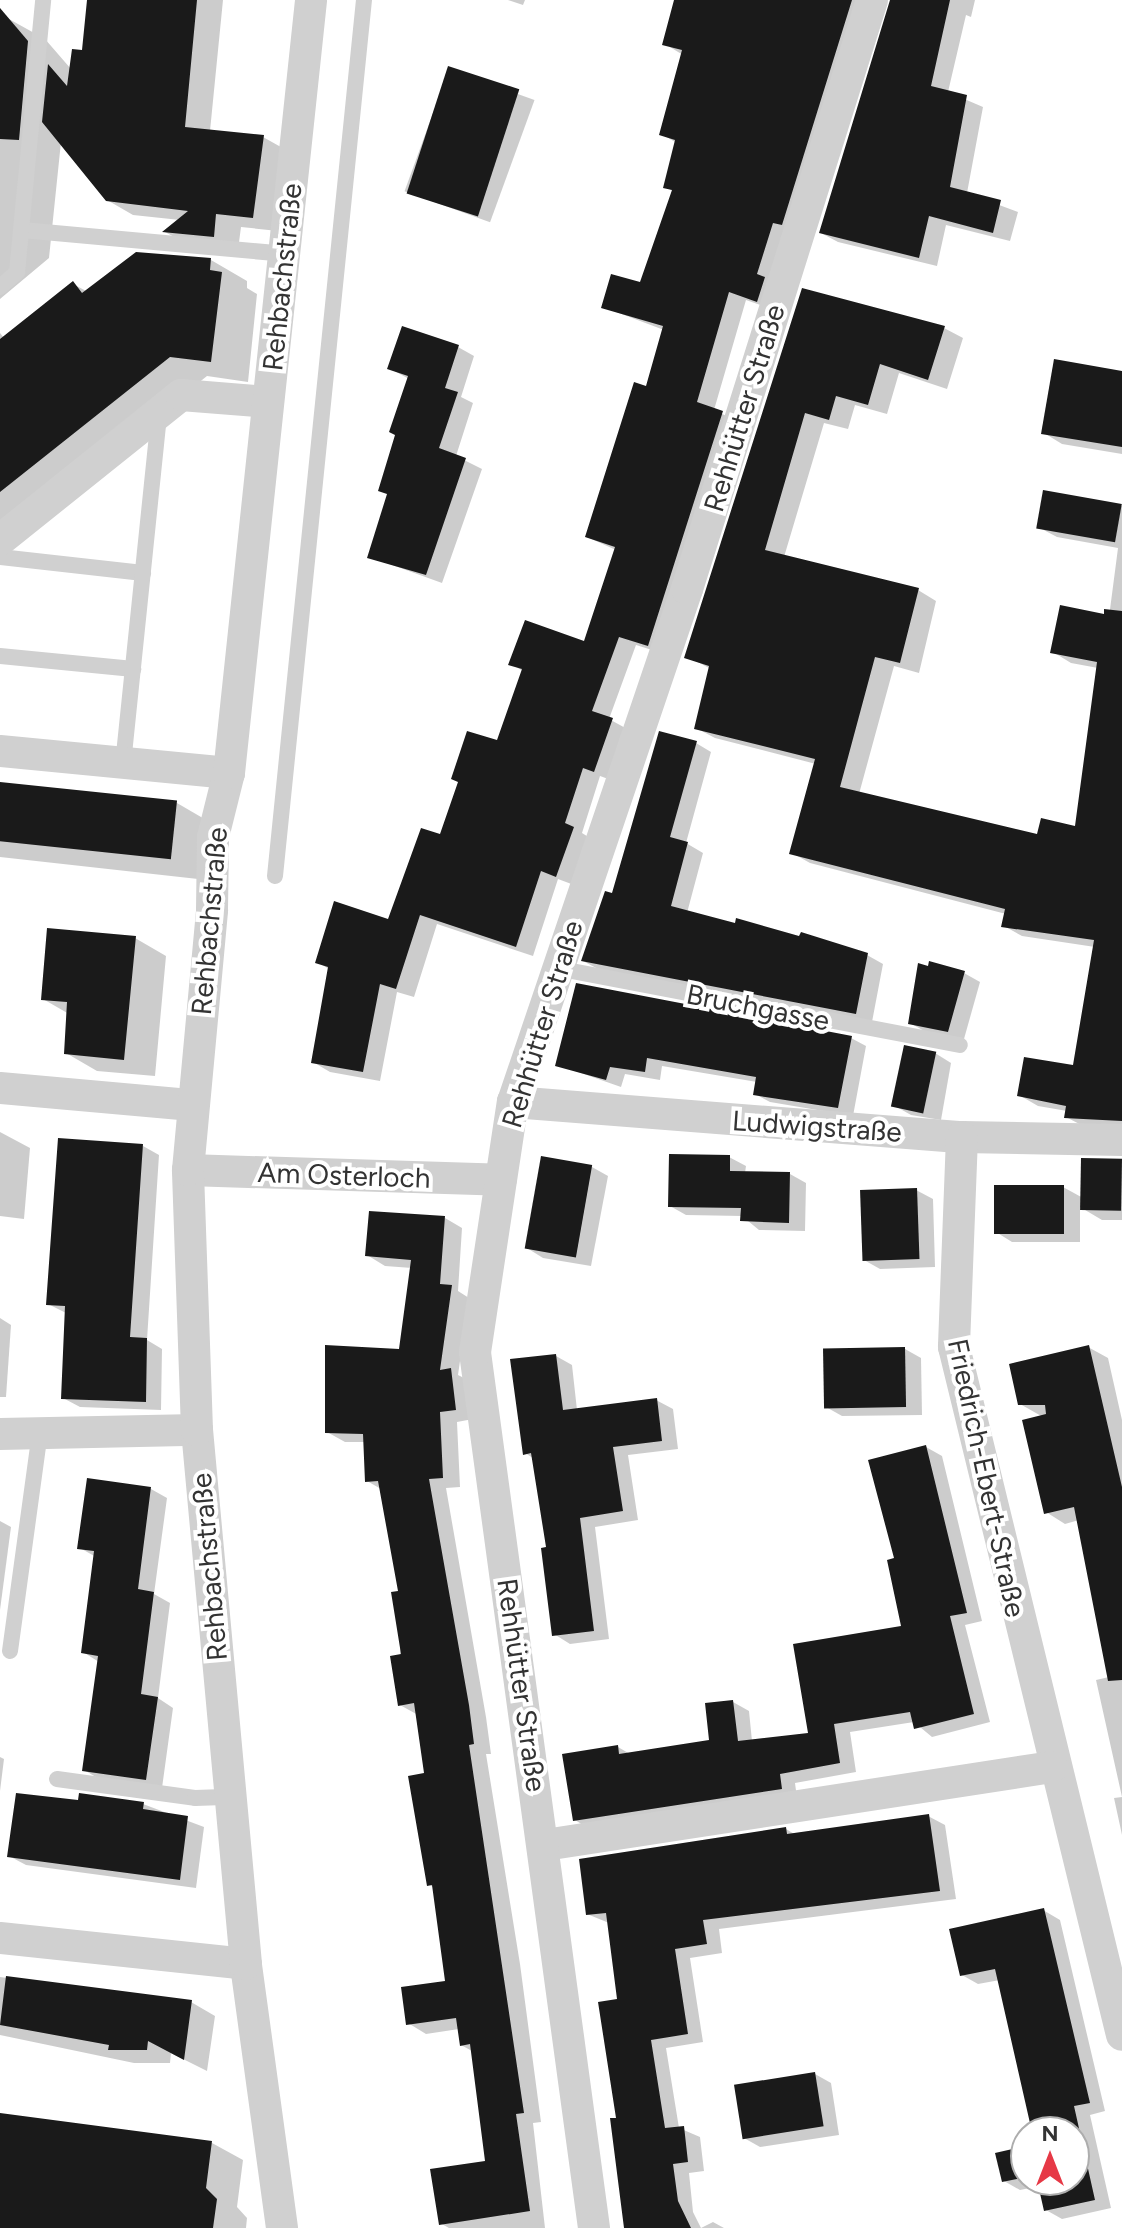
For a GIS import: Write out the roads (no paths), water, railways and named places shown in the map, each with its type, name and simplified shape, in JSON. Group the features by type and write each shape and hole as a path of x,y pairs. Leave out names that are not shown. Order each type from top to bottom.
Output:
{"street":[{"name":"Rehbachstraße","path":"282,2228 246,1964 197,1430 188,1170 212,910 213,837 229,773 311,0"},
{"name":"Rehhütter Straße","path":"594,2228 545,1845 475,1352 513,1102 687,589 872,0"},
{"path":"0,540 181,395 268,402"},
{"path":"0,751 229,773"},
{"path":"0,1088 192,1105"},
{"name":"Ludwigstraße","path":"513,1102 962,1137 1122,1140"},
{"name":"Friedrich-Ebert-Straße","path":"962,1137 954,1347 1052,1767 1118,2003 1122,2035"},
{"name":"Am Osterloch","path":"188,1170 501,1180"},
{"path":"0,1434 197,1430"},
{"path":"545,1845 1052,1767"},
{"path":"0,1938 246,1964"}],"lane":[{"path":"0,287 17,272 43,0"},
{"name":"Rehbachstraße","path":"275,876 364,0"},
{"path":"22,230 284,254"},
{"path":"123,764 159,412"},
{"path":"0,557 143,573"},
{"path":"0,656 133,669"},
{"name":"Bruchgasse","path":"556,968 960,1045"},
{"path":"10,1651 40,1433"},
{"path":"57,1779 195,1798 231,1797"}]}
